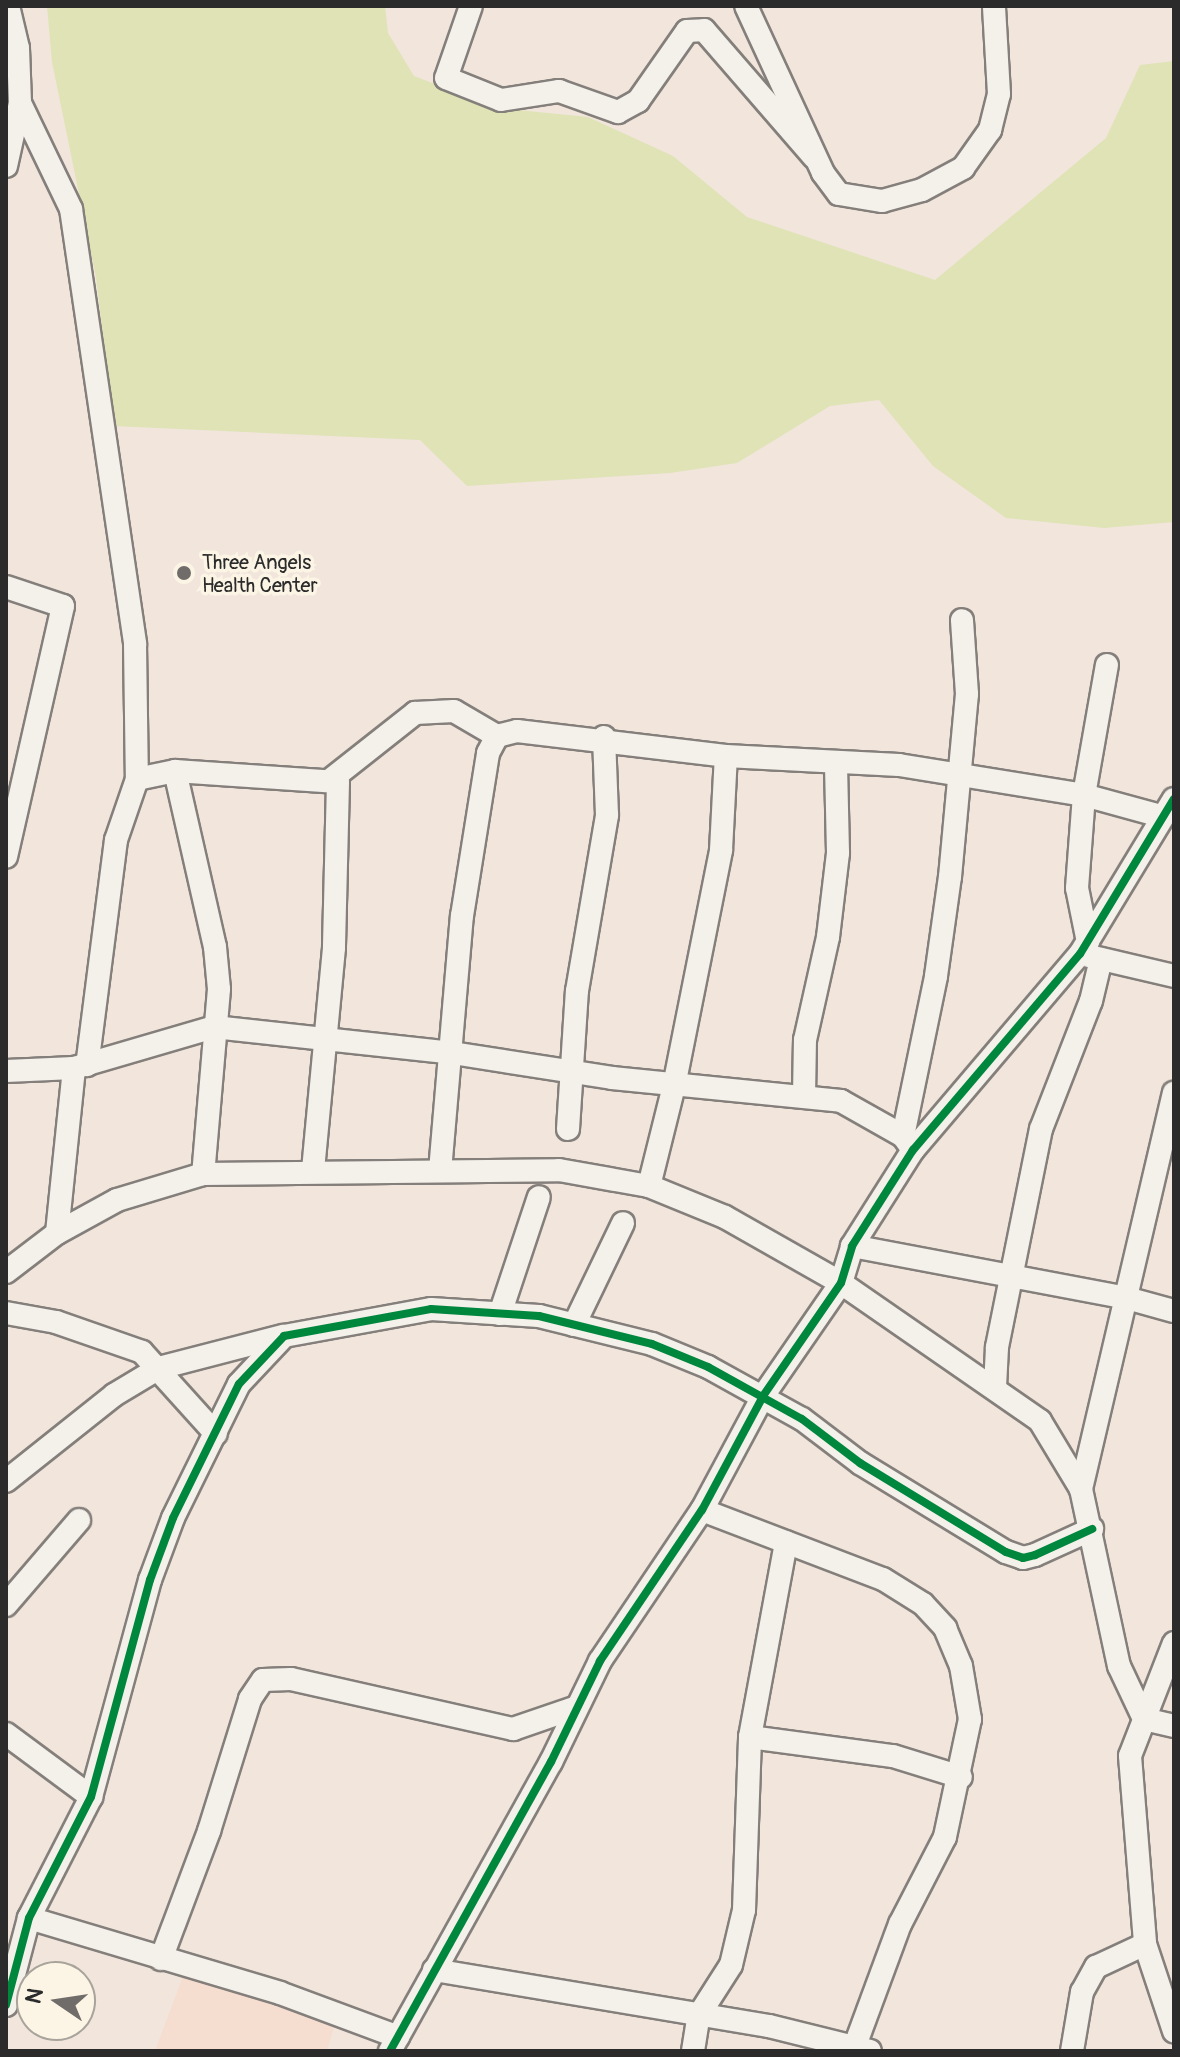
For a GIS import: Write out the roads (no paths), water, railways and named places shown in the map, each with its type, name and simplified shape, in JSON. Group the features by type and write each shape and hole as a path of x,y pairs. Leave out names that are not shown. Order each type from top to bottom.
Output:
{"street":[{"path":"6,166 20,103 18,48 8,6"},
{"path":"471,6 446,78 501,100 559,91 618,112 638,101 687,31 704,30 814,157 839,194 855,200 882,201 922,190 963,168 990,130 999,94 994,6"},
{"path":"746,6 814,157"},
{"path":"20,103 71,209 85,283 100,421 135,644 137,779 116,840 57,1233"},
{"path":"6,587 63,606 6,857"},
{"path":"908,1143 936,976 961,772 967,694 962,620"},
{"path":"995,1387 1010,1275 1041,1129 1091,1001 1089,952 1077,888 1084,795 1107,665"},
{"path":"29,1918 280,1993 394,2044 551,1762 574,1708 635,1603 702,1510 763,1396 841,1283 852,1246 908,1143 1089,952 1167,808 961,772 726,756 604,737 517,731 497,736 454,711 434,708 415,713 329,781"},
{"path":"440,1171 446,1052 472,837 488,753 497,736"},
{"path":"568,1129 577,991 607,815 604,737"},
{"path":"649,1186 674,1086 721,850 726,756"},
{"path":"804,1096 805,1040 828,937 838,853 836,762"},
{"path":"137,779 175,771 338,782 334,948 313,1169"},
{"path":"175,771 215,947 219,989 203,1174"},
{"path":"1089,952 1174,976"},
{"path":"6,1071 34,1073 81,1066 214,1027 324,1042 446,1052 674,1086 841,1101 908,1143"},
{"path":"1081,1489 1123,1297 1174,1093"},
{"path":"6,1272 57,1233 117,1200 203,1174 313,1169 559,1170 649,1186 725,1217 841,1283 1040,1421 1081,1489 1119,1666 1144,1719"},
{"path":"500,1314 539,1197"},
{"path":"574,1325 623,1223"},
{"path":"852,1246 1123,1297 1174,1311"},
{"path":"6,1481 114,1395 159,1368 284,1336 403,1311 500,1314 574,1325 661,1347 763,1396 860,1463 1006,1552 1023,1558 1035,1555 1092,1529"},
{"path":"6,1313 100,1336 142,1352 216,1434"},
{"path":"6,2005 29,1918 91,1797 150,1580 173,1518 239,1384 284,1336"},
{"path":"434,1970 699,2015 859,2049 900,1924 945,1837 961,1777 970,1719 967,1688 945,1628 923,1604 883,1579 702,1510"},
{"path":"6,1605 79,1520"},
{"path":"693,2051 699,2015 731,1965 744,1910 750,1737 786,1542"},
{"path":"1174,1643 1144,1719 1130,1769 1145,1944 1174,2031"},
{"path":"161,1959 209,1831 250,1699 263,1680 291,1679 513,1729 574,1708"},
{"path":"1144,1719 1174,1726"},
{"path":"6,1734 91,1797"},
{"path":"750,1737 883,1754 961,1777"},
{"path":"1072,2051 1082,1992 1096,1967 1145,1944"}],"place":[{"name":"Three Angels Health Center","path":"184,573"}]}
